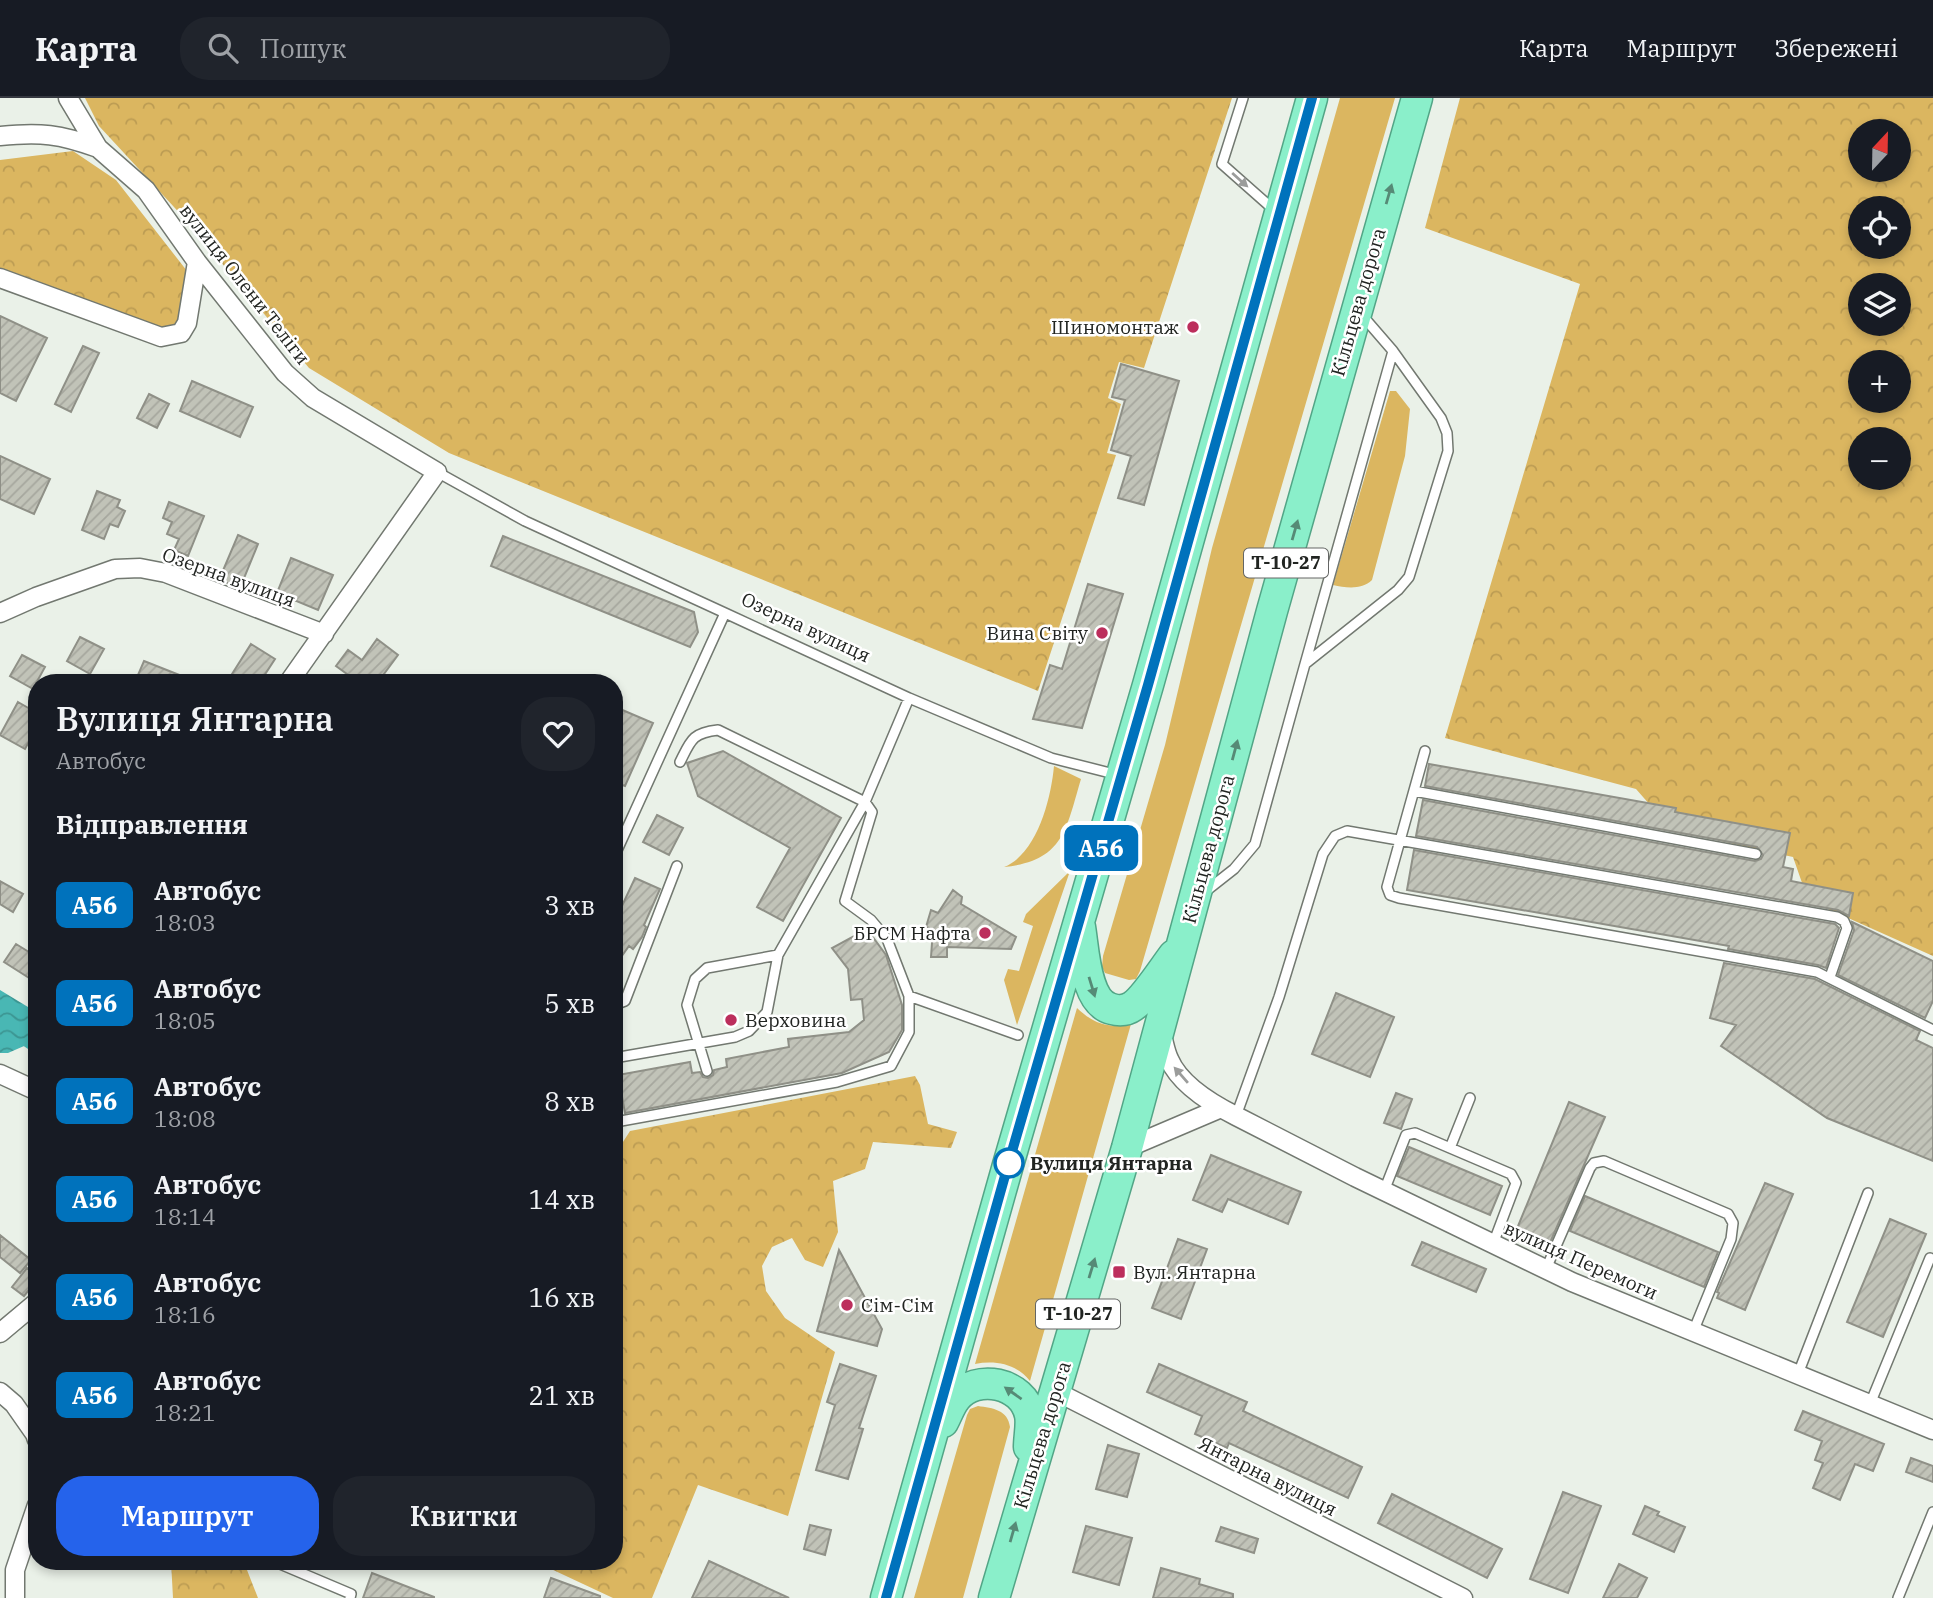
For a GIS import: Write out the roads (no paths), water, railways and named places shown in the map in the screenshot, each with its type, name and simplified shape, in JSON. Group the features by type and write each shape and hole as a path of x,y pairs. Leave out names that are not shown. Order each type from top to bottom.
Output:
{"highway":[{"path":"886,1598 1148,685 1312,98"},
{"name":"Кільцева дорога","path":"994,1598 1127,1148 1356,309 1417,98"},
{"path":"1079,920 1091,990 1097,1001 1108,1009 1122,1011 1133,1006 1182,945"},
{"path":"927,1454 956,1398 969,1387 990,1382 1007,1387 1022,1397 1030,1415 1028,1479"}],"street":[{"path":"68,98 98,148"},
{"path":"0,136 36,132 68,137 98,148"},
{"name":"вулиця Олени Теліги","path":"98,148 146,190 197,262 285,373 313,398 437,472"},
{"path":"0,278 161,337 181,333 187,323 197,262"},
{"path":"295,674 437,472"},
{"name":"Озерна вулиця","path":"0,613 115,569 140,568 166,573 324,634"},
{"name":"вулиця Перемоги","path":"1160,1029 1169,1060 1183,1079 1228,1112 1546,1269 1933,1430"},
{"path":"0,1074 28,1087"},
{"path":"1127,1148 1228,1112"},
{"path":"0,1333 28,1310"},
{"name":"Янтарна вулиця","path":"1055,1391 1463,1598"},
{"path":"0,1392 14,1404 28,1424"},
{"path":"15,1598 15,1570 28,1532"}],"lane":[{"path":"1242,98 1222,164 1279,215"},
{"path":"1305,664 1398,590 1409,577 1448,451 1447,433 1441,418 1393,351 1356,309"},
{"path":"1193,901 1234,869 1255,844 1393,351"},
{"path":"437,472 525,522 725,612"},
{"name":"Озерна вулиця","path":"623,837 725,612 909,698 1051,758 1120,776"},
{"path":"623,1057 735,1037 750,1031 767,1012 778,955 865,802 909,698"},
{"path":"623,1121 715,1101 837,1082 891,1066 909,1032 909,996 887,939 871,920 845,901 872,812 865,802 718,730 703,732 693,737 680,762"},
{"path":"1425,751 1387,887 1390,895 1817,972 1933,1030"},
{"path":"1414,791 1756,854"},
{"path":"1228,1112 1279,997 1323,854 1335,836 1348,831 1837,917 1844,921 1847,928 1830,977"},
{"path":"623,1002 677,866"},
{"path":"707,1071 687,1005 695,979 707,968 778,955"},
{"path":"909,996 1018,1035"},
{"path":"1450,1148 1470,1098"},
{"path":"1384,1191 1406,1135 1415,1133 1511,1174 1516,1183 1493,1244"},
{"path":"1546,1269 1594,1163 1604,1161 1728,1214 1733,1223 1731,1238 1693,1332"},
{"path":"1798,1374 1868,1193"},
{"path":"1870,1404 1930,1258"},
{"path":"1898,1598 1933,1512"},
{"path":"294,1570 351,1594 350,1598"}],"water":[{"path":"0,990 28,1007 28,1044 8,1053 0,1053"}],"waterway":[{"path":"22,1042 28,1046"}],"place":[{"name":"Шиномонтаж","path":"1193,327"},
{"name":"Вина Світу","path":"1102,633"},
{"name":"БРСМ Нафта","path":"985,933"},
{"name":"Верховина","path":"731,1020"},
{"name":"Вулиця Янтарна","path":"1009,1163"},
{"name":"Вул. Янтарна","path":"1119,1272"},
{"name":"Сім-Сім","path":"847,1305"}]}
